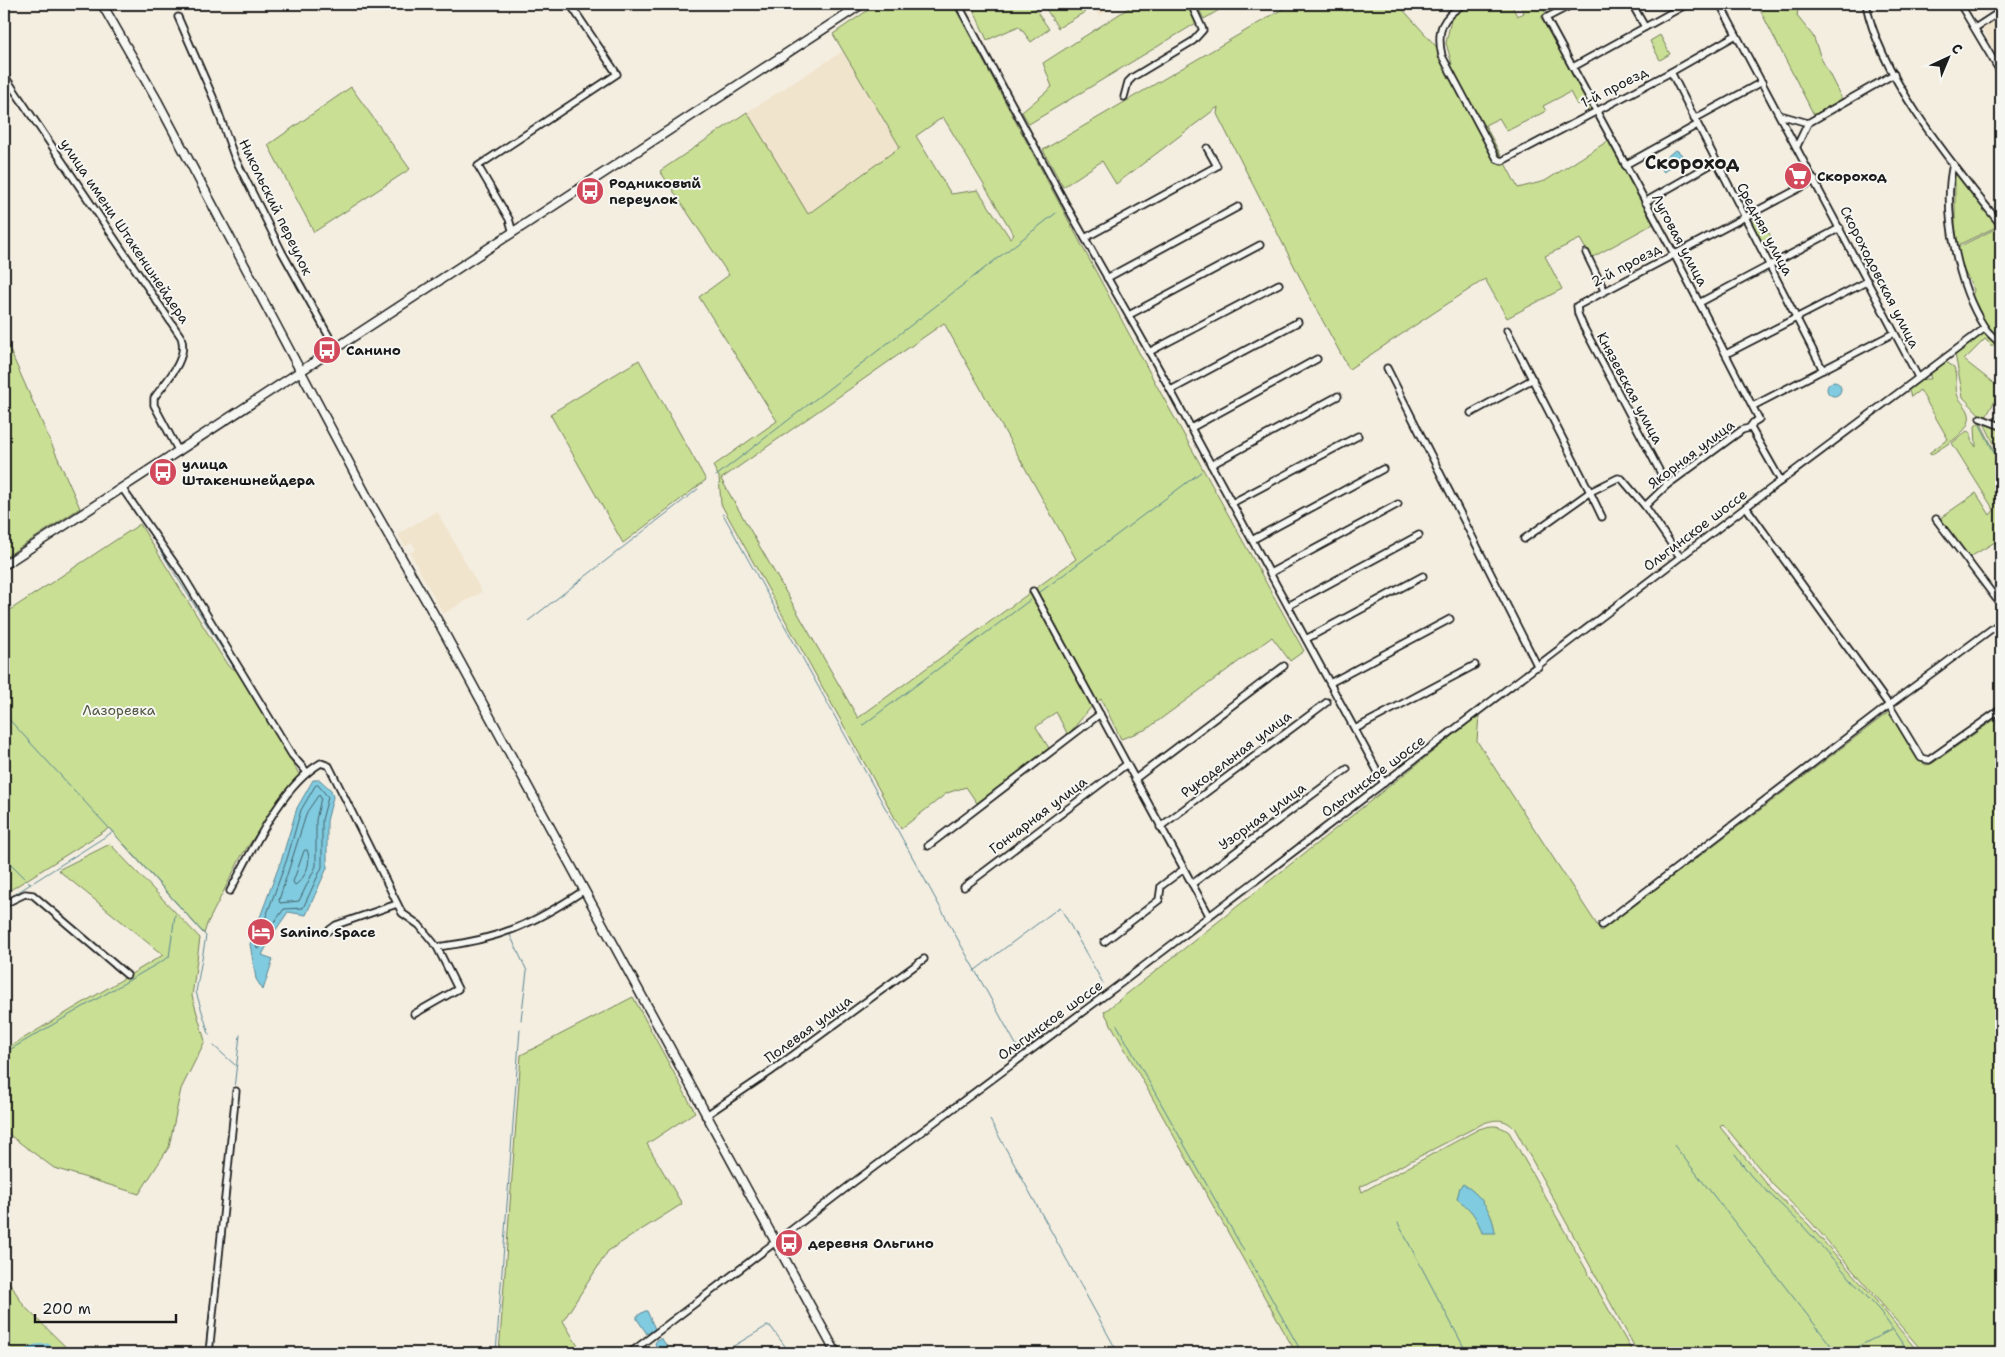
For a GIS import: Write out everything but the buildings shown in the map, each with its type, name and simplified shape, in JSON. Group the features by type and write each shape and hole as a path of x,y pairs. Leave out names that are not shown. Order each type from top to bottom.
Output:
{"street":[{"path":"102,4 158,102 372,506 440,625 705,1116 836,1353"},
{"path":"513,233 509,219 478,166 617,74 570,4"},
{"path":"4,565 862,4"},
{"path":"958,4 1384,783"},
{"path":"1124,97 1128,82 1133,77 1193,40 1203,30 1191,4"},
{"name":"1-й проезд","path":"1464,4 1449,13 1444,20 1439,43 1442,56 1496,159 1502,161 1671,72 1736,34"},
{"name":"Луговая улица","path":"1573,4 1546,18 1674,254 1753,406 1759,418 1751,428 1781,481"},
{"path":"1632,4 1645,27"},
{"path":"1573,67 1687,4"},
{"name":"Скороходовская улица","path":"1720,4 1918,377"},
{"path":"1866,4 1870,25 1894,74 1953,164 2001,225"},
{"path":"1960,4 2001,73"},
{"path":"1974,28 2001,12"},
{"name":"Никольский переулок","path":"178,17 213,97 234,156 282,252 336,349"},
{"name":"Средняя улица","path":"1671,72 1823,370"},
{"name":"улица имени Штакеншнейдера","path":"4,74 181,337 185,347 183,356 154,398 154,405 179,452"},
{"path":"1797,146 1808,123 1894,74"},
{"path":"1625,165 1762,82"},
{"path":"1780,115 1808,123"},
{"path":"1085,238 1217,166 1207,148"},
{"path":"1645,202 1716,162"},
{"path":"1953,164 1951,214 1955,252 1962,280 1985,328 2001,344"},
{"name":"2-й проезд","path":"1580,303 1815,180"},
{"path":"1107,278 1238,207"},
{"path":"1699,303 1771,267 1840,228"},
{"path":"1129,315 1260,245"},
{"path":"1586,253 1604,290"},
{"path":"1726,354 1868,281"},
{"path":"1149,352 1279,284"},
{"name":"Князевская улица","path":"1580,303 1577,311 1583,326 1666,485"},
{"path":"1170,390 1298,322"},
{"name":"Ольгинское шоссе","path":"630,1353 775,1242 1110,992 1208,915 1538,667 1681,556 1985,328"},
{"path":"1507,330 1602,517"},
{"path":"1753,406 1894,333"},
{"path":"1191,428 1317,359"},
{"path":"1387,368 1538,667"},
{"path":"1471,413 1533,379"},
{"path":"1211,464 1338,396"},
{"path":"1980,418 2001,426"},
{"name":"Якорная улица","path":"1645,506 1666,485 1742,430 1749,428 1754,422"},
{"path":"1232,503 1358,436"},
{"path":"1252,540 1383,469"},
{"path":"1524,539 1590,492 1618,478 1622,479 1645,506 1681,556"},
{"path":"122,488 182,574 292,755 306,771"},
{"path":"1270,573 1398,504"},
{"path":"1746,507 1889,704 1921,758 1929,760 2001,709"},
{"path":"1936,519 2001,605"},
{"path":"1288,606 1419,535"},
{"path":"1306,639 1422,576"},
{"path":"1033,591 1208,915"},
{"path":"1330,683 1450,619"},
{"path":"1602,925 1889,704 2001,622"},
{"path":"1354,729 1475,664"},
{"path":"1135,779 1284,666"},
{"name":"Рукодельная улица","path":"1160,826 1327,702"},
{"path":"928,846 1100,714"},
{"path":"230,891 266,827 306,771 321,763 329,766 402,913 419,925 437,947 458,989 414,1014"},
{"name":"Гончарная улица","path":"964,887 1127,764"},
{"name":"Узорная улица","path":"1192,884 1347,769"},
{"path":"1104,942 1159,900 1161,886 1184,869"},
{"path":"437,947 514,931 562,906 583,891"},
{"path":"4,904 26,894 33,895 127,976"},
{"path":"328,931 336,925 398,904"},
{"name":"Полевая улица","path":"705,1116 739,1095 924,959"},
{"path":"209,1353 236,1090"}],"shaded area":[{"path":"1092,4 1118,4 1099,16"},
{"path":"1966,4 1989,4 1971,13"},
{"path":"2001,16 2001,63 1982,28"},
{"path":"843,51 900,147 807,214 747,112"},
{"path":"437,511 482,592 443,614 410,553 416,549 412,543 405,547 399,536 401,532"}],"green space":[{"path":"877,4 953,4 1158,388 1304,651 1290,661 1272,637 1147,729 1121,739 1101,699 1092,706 1068,735 1056,712 1036,727 1049,748 977,803 966,787 947,793 901,829 721,504 719,477 713,466 777,421 699,297 729,275 660,171 747,112 808,214 900,147 833,34","holes":["943,117 1014,235 1010,238 978,190 951,194 916,136","944,323 1076,559 858,718 721,479"]},
{"path":"971,4 1032,4 1049,29 1031,42 1019,26 987,40"},
{"path":"1043,4 1080,4 1085,12 1058,28"},
{"path":"1135,4 1188,4 1198,22 1029,124 1022,112 1052,87 1043,63"},
{"path":"1196,4 1229,4 1204,19"},
{"path":"1291,4 1342,4 1346,11 1361,4 1398,4 1452,64 1446,43 1452,15 1473,4 1502,4 1504,7 1508,4 1512,6 1517,16 1524,13 1520,4 1541,4 1594,110 1589,114 1584,102 1577,105 1570,92 1543,106 1546,111 1507,131 1499,118 1485,125 1518,188 1545,181 1611,139 1655,223 1591,258 1580,239 1545,256 1562,289 1507,318 1485,279 1349,369 1313,303 1217,114 1218,107 1116,184 1102,161 1063,187 1043,150"},
{"path":"1757,4 1810,4 1798,10 1797,16 1813,36 1821,58 1842,99 1814,115"},
{"path":"1660,35 1670,54 1660,60 1650,41"},
{"path":"351,87 410,169 314,232 268,145"},
{"path":"1955,172 2000,225 1958,245 1955,225"},
{"path":"1760,216 1771,237 1762,242 1751,221"},
{"path":"2001,226 2001,341 1986,324 1972,296 1974,290 1961,265 1958,247"},
{"path":"1983,333 1988,334 1996,342 1992,346 1985,339 1964,360 2001,389 1986,417 1980,415 1963,397 1955,354"},
{"path":"4,337 80,508 4,558"},
{"path":"639,360 706,480 623,543 550,414"},
{"path":"1946,362 1954,367 1957,394 1968,411 1969,421 1962,433 1931,455 1929,453 1948,439 1920,390 1911,397 1908,388 1921,379 1931,379 1929,373"},
{"path":"1984,421 2001,428 2001,458 1984,423"},
{"path":"1980,422 2001,463 2001,553 1995,542 1967,559 1939,519 1976,493 1990,515 1994,510 1952,443 1967,431 1971,433 1971,440 1976,447 1975,426"},
{"name":"Лазоревка","path":"140,524 228,666 243,674 300,776 268,817 242,855 207,924 204,934 109,828 4,894 4,614"},
{"path":"1890,711 1894,713 1920,761 1926,765 1933,763 2001,715 2001,1353 1924,1353 1811,1222 1774,1186 1723,1124 1720,1127 1771,1189 1808,1224 1874,1298 1919,1353 1638,1353 1515,1129 1504,1121 1496,1120 1484,1123 1360,1187 1362,1192 1479,1129 1495,1126 1505,1129 1509,1132 1633,1353 1296,1353 1104,1012 1479,715 1477,741 1601,931"},
{"path":"110,844 200,938 192,996 205,1041 181,1089 169,1147 139,1194 54,1168 4,1131 4,1050 163,955 58,870"},
{"path":"633,997 695,1112 647,1144 682,1204 608,1251 563,1321 582,1353 499,1353 521,1055"},
{"path":"4,1279 8,1280 24,1306 72,1353 4,1353"}],"water":[{"path":"1675,150 1682,155 1664,172 1657,165"},
{"path":"1831,382 1837,382 1841,389 1837,396 1831,396 1827,392 1827,386"},
{"path":"313,780 320,780 331,790 333,797 327,821 327,868 306,915 288,912 273,934 262,955 273,959 263,990 256,979 250,944 282,858 297,808"},
{"path":"1463,1184 1485,1204 1492,1218 1495,1233 1482,1233 1473,1214 1457,1199 1460,1187"},
{"path":"647,1311 655,1329 647,1334 637,1319 637,1316"},
{"path":"658,1339 662,1339 668,1348 667,1353 658,1353 655,1343"}],"waterway":[{"path":"1994,12 2001,7"},
{"path":"1980,20 1992,13"},
{"path":"716,476 1056,213"},
{"path":"1980,425 2001,466"},
{"path":"1039,593 1201,472"},
{"path":"528,621 698,489"},
{"path":"723,514 1019,1050"},
{"path":"138,515 234,668"},
{"path":"863,725 1030,600"},
{"path":"4,714 119,839"},
{"path":"4,901 111,833"},
{"path":"124,844 206,936 196,992 209,1034"},
{"path":"4,857 31,884"},
{"path":"974,971 1060,907 1103,983"},
{"path":"4,1053 169,957 175,915"},
{"path":"510,935 527,971 521,1020"},
{"path":"1117,1025 1244,1251"},
{"path":"496,1353 520,1029"},
{"path":"234,1089 240,1035"},
{"path":"214,1046 235,1065"},
{"path":"205,1353 231,1111"},
{"path":"990,1120 1118,1353"},
{"path":"1674,1145 1837,1353"},
{"path":"1735,1154 1751,1176 1802,1225 1880,1311 1909,1353"},
{"path":"1398,1223 1467,1353"},
{"path":"1250,1260 1302,1353"},
{"path":"722,1353 767,1326 771,1327 790,1353"},
{"path":"1845,1353 1891,1330"},
{"path":"29,1353 35,1349 47,1348 51,1353"}],"place":[{"name":"Скороход","path":"1798,176"},
{"name":"Родниковый переулок","path":"590,191"},
{"name":"Санино","path":"327,350"},
{"name":"улица Штакеншнейдера","path":"163,472"},
{"name":"Sanino Space","path":"261,932"},
{"name":"деревня Ольгино","path":"789,1243"}],"district":[{"name":"Скороход","path":"1692,162"}]}
